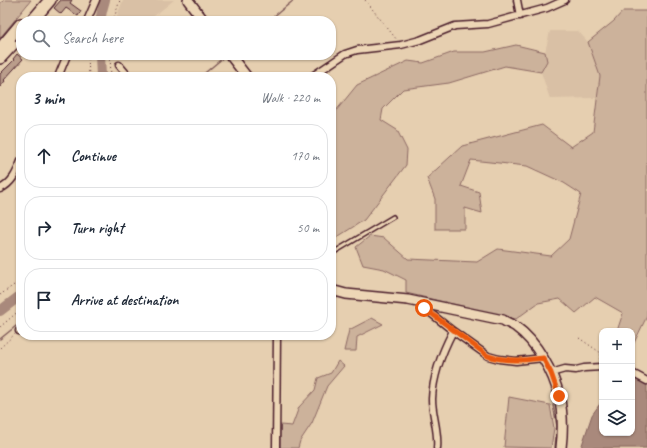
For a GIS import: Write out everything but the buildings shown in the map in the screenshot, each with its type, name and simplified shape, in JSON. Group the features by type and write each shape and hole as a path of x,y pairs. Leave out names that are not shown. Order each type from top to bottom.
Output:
{"highway":[{"path":"27,16 41,0"},
{"path":"36,16 50,0"},
{"path":"0,49 16,30"},
{"path":"0,58 16,40"}],"street":[{"path":"89,16 96,0"},
{"path":"188,0 200,16"},
{"path":"517,0 520,16"},
{"path":"336,59 357,50 400,45 420,40 455,26 488,24 520,16 547,8 565,0"},
{"path":"60,72 65,60"},
{"path":"234,60 243,72"},
{"path":"318,72 335,60"},
{"path":"119,66 124,72"},
{"path":"0,189 12,181 16,173"},
{"path":"336,291 346,294 417,302 503,320 516,327 528,337 543,358 551,373 559,396 563,425 561,448"},
{"path":"417,302 453,331 488,356 516,361 543,358"},
{"path":"437,448 438,441 432,399 434,382 439,362 453,331"},
{"path":"276,448 277,340"},
{"path":"551,373 599,366"},
{"path":"635,374 647,381"}],"lane":[{"path":"336,252 393,217"}],"path":[{"path":"115,16 120,0"},
{"path":"365,0 400,45"},
{"path":"88,60 89,72"},
{"path":"110,60 111,72"},
{"path":"0,295 16,283"},
{"path":"0,327 16,313"},
{"path":"0,348 16,334"},
{"path":"579,338 601,353 600,364"}],"shaded area":[{"path":"5,0 31,0 18,16 16,16 16,18 0,38 0,3"},
{"path":"123,0 174,0 154,16 117,16"},
{"path":"623,11 647,11 647,316 635,341 635,328 618,328 623,313 595,297 576,313 560,299 538,303 516,319 406,293 406,280 384,269 363,265 356,247 370,236 384,238 408,259 477,262 498,249 551,256 569,239 581,194 564,183 527,166 471,160 461,186 479,192 482,213 465,208 465,229 435,229 435,199 427,178 462,146 542,125 571,147 593,132 600,76 588,42 614,21"},
{"path":"550,31 578,31 588,42 600,76 597,98 550,99 541,72 547,61 545,52"},
{"path":"516,45 545,52 547,61 541,72 505,66 449,83 403,89 383,109 381,120 397,130 407,150 406,165 364,220 336,238 336,111 357,85 408,61 423,63 454,52 485,52"},
{"path":"372,318 383,324 357,337 356,351 344,351 349,330"},
{"path":"338,361 344,366 327,386 312,423 300,441 298,448 280,448 280,425 292,426 299,407 315,390 318,378 331,373"},
{"path":"635,378 647,385 647,448 581,448 592,415 599,405 599,436 635,436"},
{"path":"509,397 550,405 554,428 551,448 504,447"}],"waterway":[{"path":"101,16 105,0"},
{"path":"274,16 294,0"},
{"path":"100,60 101,72"},
{"path":"206,72 220,60"},
{"path":"0,311 16,299"},
{"path":"0,339 16,326"},
{"path":"553,405 557,426 555,448"}],"route":[{"path":"424,308 488,356 516,361 543,358 551,373 559,396"}]}
